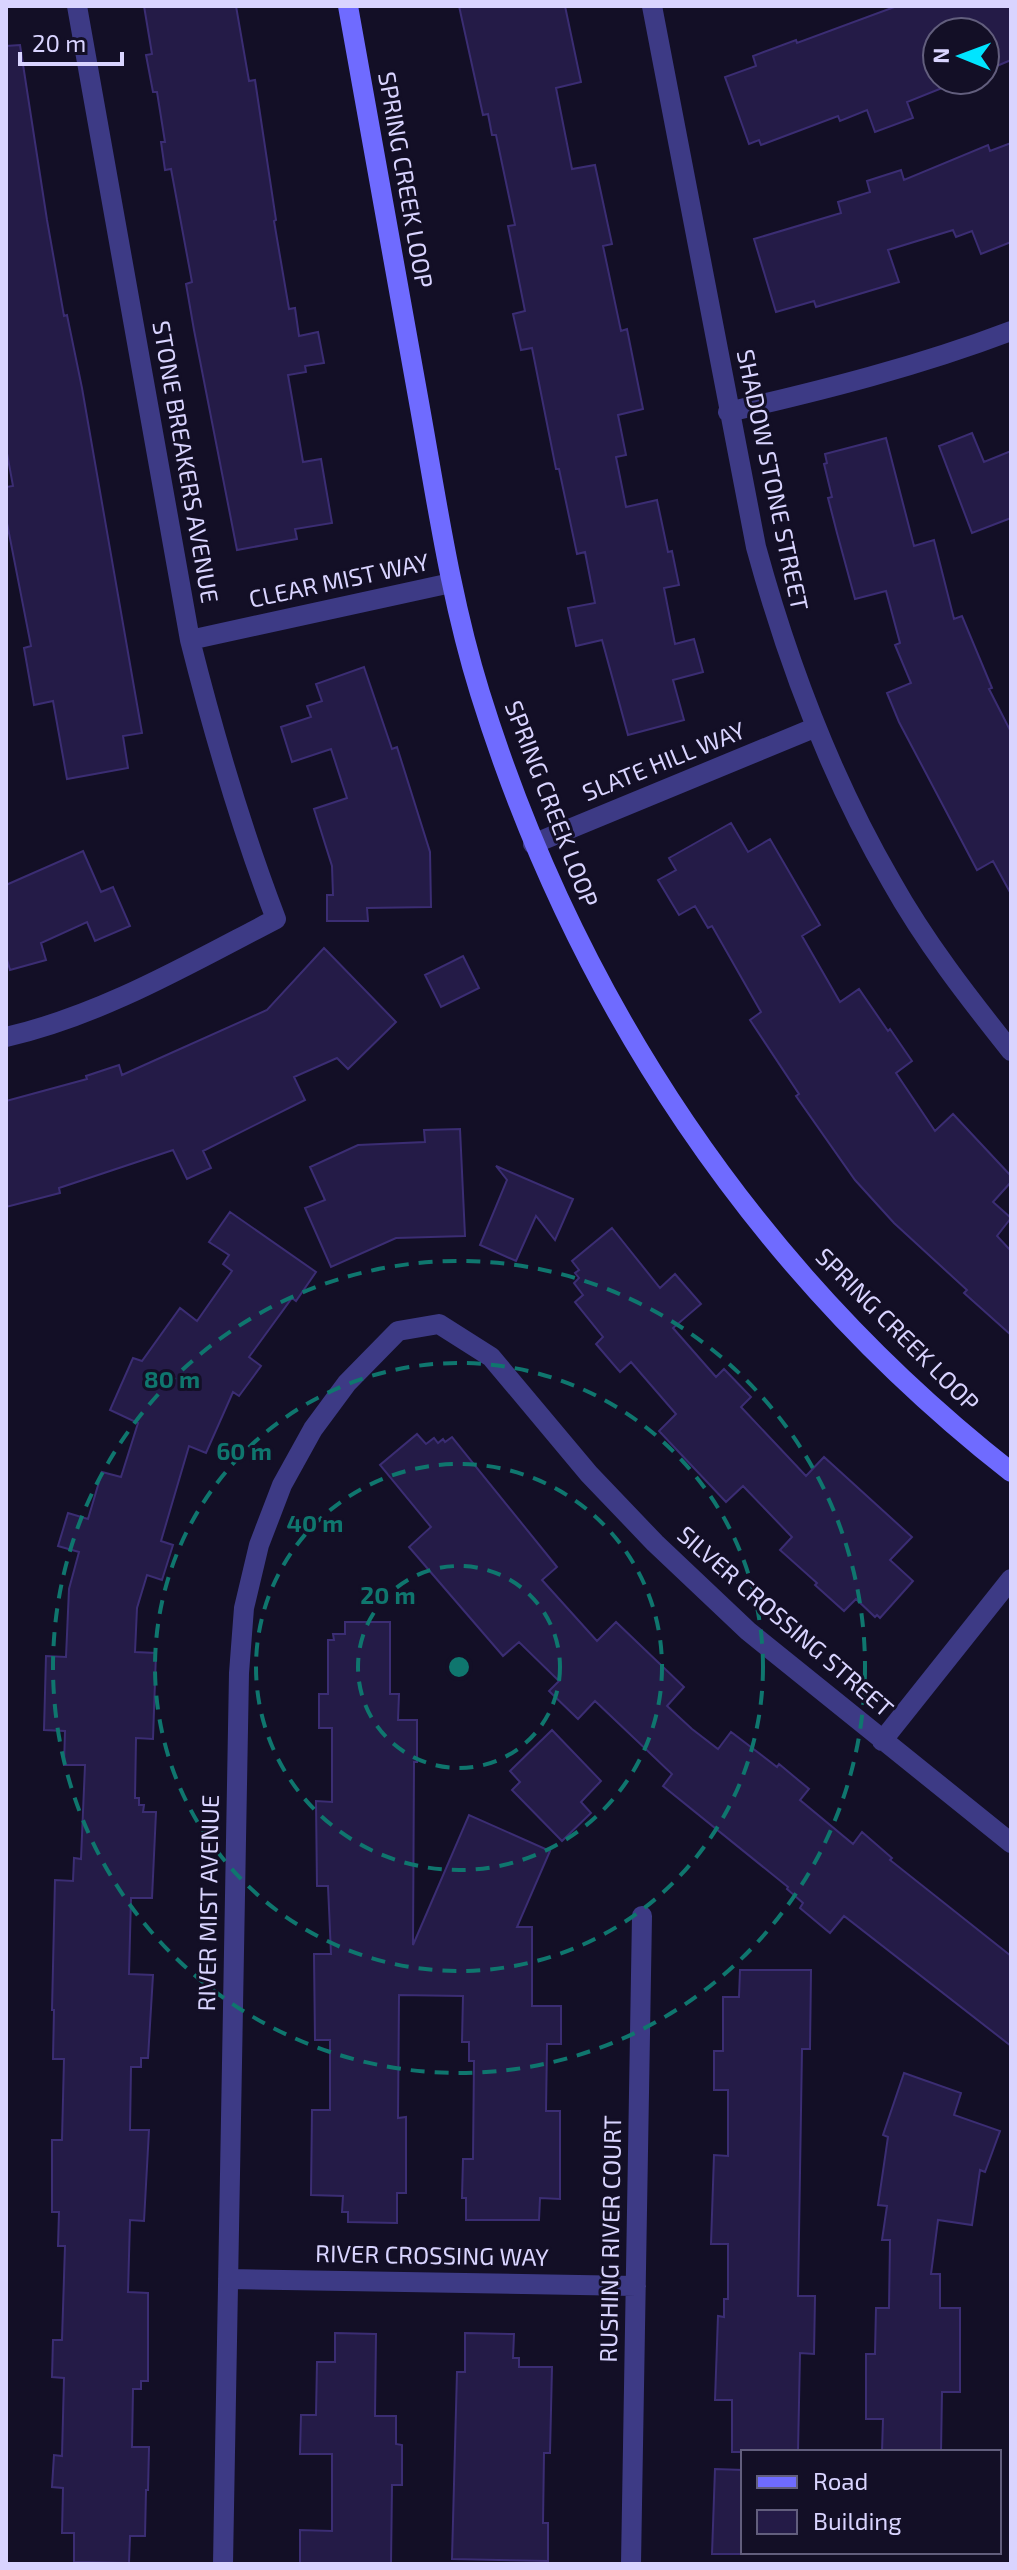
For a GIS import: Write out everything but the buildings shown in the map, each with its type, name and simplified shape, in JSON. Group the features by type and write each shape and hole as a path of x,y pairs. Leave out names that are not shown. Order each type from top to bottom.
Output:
{"street":[{"name":"STONE BREAKERS AVENUE","path":"6,1037 87,1011 149,985 276,919 253,860 215,740 190,640 77,6"},
{"name":"SPRING CREEK LOOP","path":"348,6 451,583 479,692 533,844 580,946 632,1041 705,1154 771,1239 843,1320 920,1395 1011,1472"},
{"name":"SHADOW STONE STREET","path":"652,6 728,412 756,547 779,631 814,728 851,807 892,883 951,974 1011,1051"},
{"path":"728,412 845,385 955,352 1011,331"},
{"name":"CLEAR MIST WAY","path":"190,640 451,583"},
{"name":"SLATE HILL WAY","path":"533,844 814,728"},
{"name":"SILVER CROSSING STREET","path":"439,1324 491,1357 589,1474 655,1543 748,1631 1011,1843"},
{"name":"RIVER MIST AVENUE","path":"223,2564 239,1673 244,1608 259,1545 282,1485 313,1429 347,1383 398,1331 439,1324"},
{"path":"882,1741 1011,1579"},
{"name":"RUSHING RIVER COURT","path":"631,2564 642,1916"},
{"name":"RIVER CROSSING WAY","path":"228,2279 636,2286"}]}
